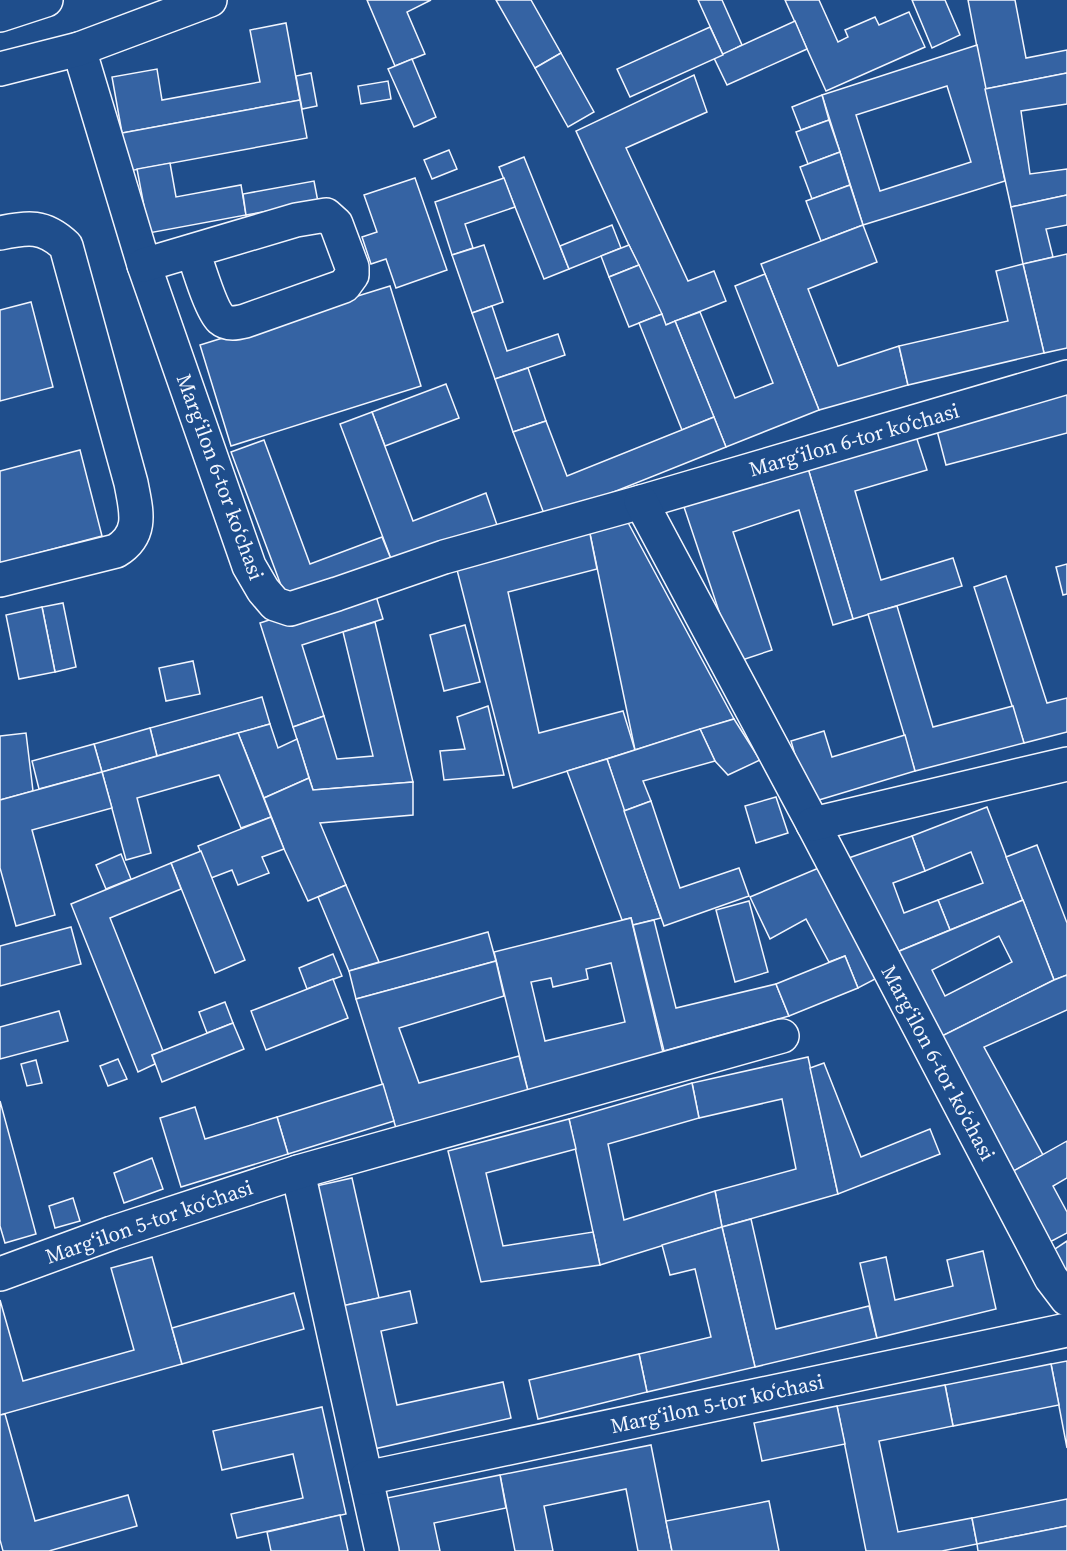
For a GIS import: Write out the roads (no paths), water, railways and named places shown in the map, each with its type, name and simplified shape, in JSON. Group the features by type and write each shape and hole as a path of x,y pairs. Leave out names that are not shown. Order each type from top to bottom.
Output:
{"street":[{"path":"0,15 46,0"},
{"path":"0,69 79,49 210,0"},
{"name":"Margʻilon 6-tor koʻchasi","path":"79,49 144,265 249,566 262,590 275,604 290,609 444,556 641,502 1067,377"},
{"path":"144,265 296,220 326,215 336,224 352,267 352,275 344,286 232,324 222,320 214,308 193,251"},
{"path":"0,233 22,228 41,230 56,236 66,246 131,483 137,519 130,540 116,551 0,580"},
{"name":"Margʻilon 6-tor koʻchasi","path":"641,502 1051,1278 1067,1299"},
{"path":"813,824 1067,764"},
{"name":"Margʻilon 5-tor koʻchasi","path":"0,1274 112,1233 298,1172 782,1036"},
{"path":"298,1172 382,1551"},
{"name":"Margʻilon 5-tor koʻchasi","path":"366,1478 1067,1330"}]}
